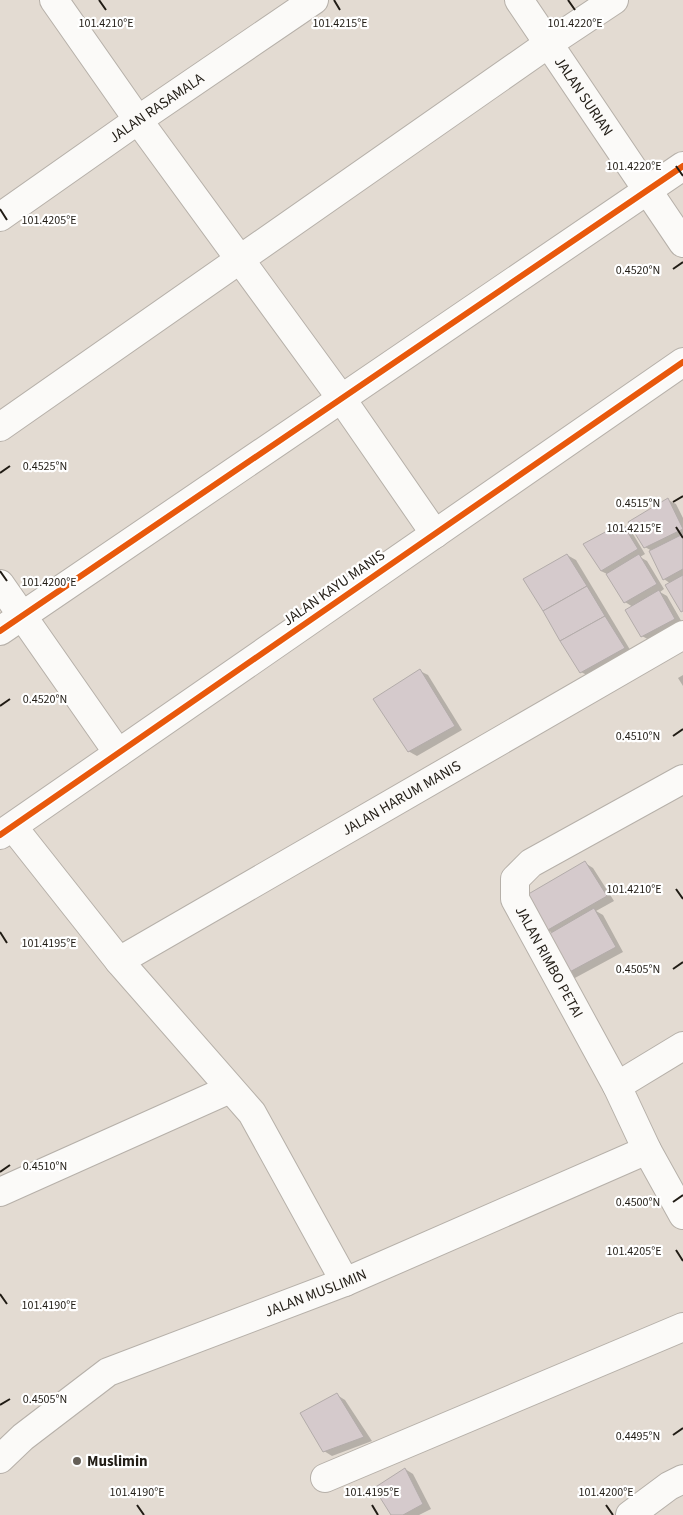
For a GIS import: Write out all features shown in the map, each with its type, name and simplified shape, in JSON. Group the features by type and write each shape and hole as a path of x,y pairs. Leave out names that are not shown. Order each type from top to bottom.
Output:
{"street":[{"path":"54,0 138,120 341,398 435,534"},
{"name":"JALAN RASAMALA","path":"0,217 314,0"},
{"name":"JALAN SURIAN","path":"519,0 683,243"},
{"path":"0,427 548,44 614,0"},
{"path":"11,623 683,166"},
{"name":"JALAN KAYU MANIS","path":"7,831 683,362"},
{"path":"0,584 11,623 118,753"},
{"name":"JALAN HARUM MANIS","path":"119,961 683,635"},
{"name":"JALAN RIMBO PETAI","path":"683,779 531,863 516,879 515,899 683,1215"},
{"path":"7,831 252,1113 344,1282"},
{"path":"616,1086 683,1046"},
{"path":"0,1192 230,1089"},
{"name":"JALAN MUSLIMIN","path":"0,1458 23,1437 108,1372 344,1282 647,1150"},
{"path":"325,1478 683,1327"},
{"path":"630,1515 669,1486 683,1479"}],"building":[{"path":"668,498 683,529 644,548 628,522"},
{"path":"622,523 638,549 601,571 583,544"},
{"path":"683,534 683,569 663,580 649,551"},
{"path":"567,554 587,586 543,611 523,579"},
{"path":"639,554 657,584 624,603 606,574"},
{"path":"683,575 683,611 681,612 665,585"},
{"path":"587,586 605,616 560,641 543,611"},
{"path":"659,590 675,619 641,637 625,610"},
{"path":"605,616 625,648 580,673 560,641"},
{"path":"420,669 455,726 408,752 373,699"},
{"path":"585,861 607,896 546,931 525,896"},
{"path":"594,908 616,947 564,975 544,937"},
{"path":"337,1393 364,1437 323,1452 300,1413"},
{"path":"405,1468 423,1504 403,1515 391,1515 374,1488"}],"cycle path":[{"path":"0,631 683,166"},
{"path":"0,835 683,362"}],"place":[{"name":"Muslimin","path":"77,1461"}]}
